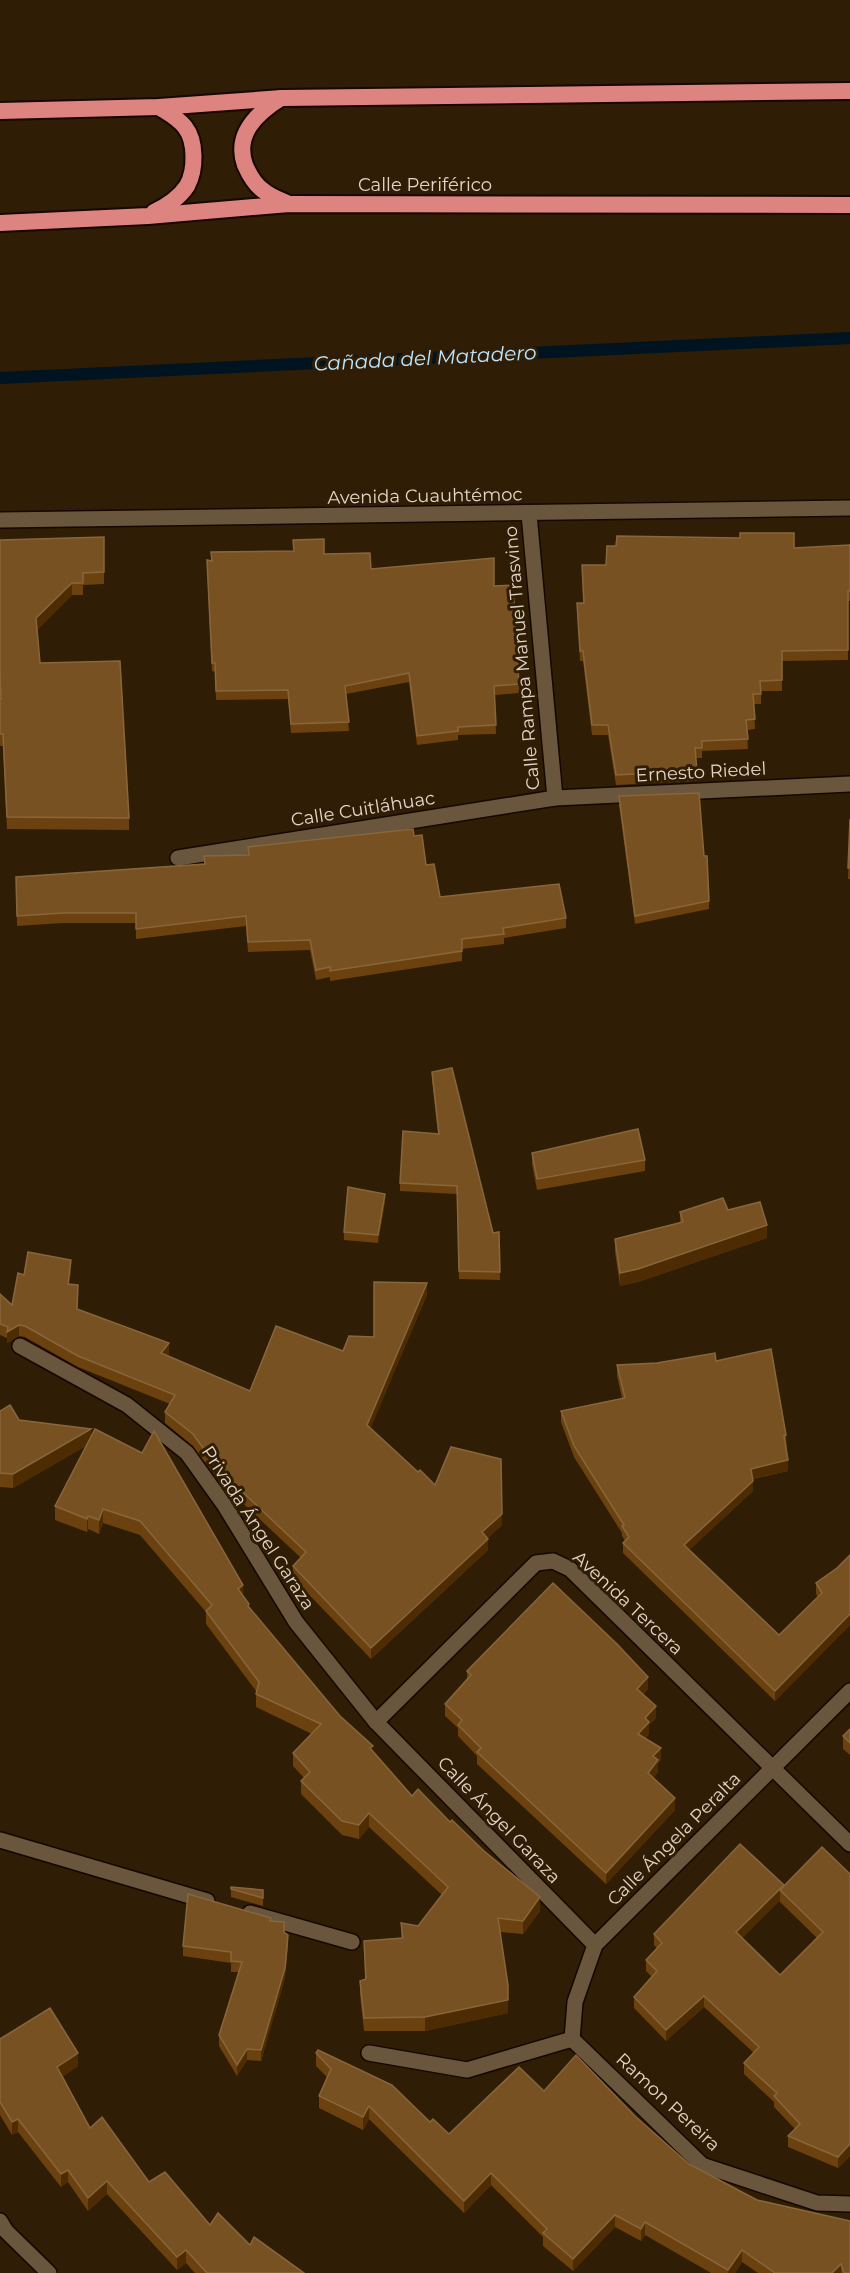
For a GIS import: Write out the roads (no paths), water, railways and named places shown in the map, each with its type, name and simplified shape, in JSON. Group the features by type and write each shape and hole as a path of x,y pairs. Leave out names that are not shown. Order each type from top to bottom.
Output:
{"highway":[{"path":"0,111 159,107 282,98 850,91"},
{"path":"282,98 265,108 251,122 242,141 242,156 248,173 263,191 289,204"},
{"path":"148,216 176,199 188,184 192,166 193,147 186,128 175,117 159,107"},
{"name":"Calle Periférico","path":"0,223 148,216 289,204 850,205"}],"street":[{"name":"Avenida Cuauhtémoc","path":"0,520 850,508"},
{"name":"Calle Rampa Manuel Trasvino","path":"529,514 555,798"},
{"name":"Ernesto Riedel","path":"555,798 850,784"},
{"name":"Calle Cuitláhuac","path":"178,858 555,798"},
{"name":"Privada Ángel Garaza","path":"20,1346 127,1405 187,1453 225,1506 296,1622 376,1722"},
{"name":"Avenida Tercera","path":"376,1722 536,1563 553,1561 570,1569 850,1844"},
{"name":"Calle Ángela Peralta","path":"572,2039 574,2002 595,1945 850,1691"},
{"name":"Calle Ángel Garaza","path":"376,1722 595,1945"},
{"path":"0,1840 219,1904"},
{"path":"241,1911 352,1942"},
{"path":"369,2053 467,2070 572,2039"},
{"name":"Ramon Pereira","path":"572,2039 702,2165 817,2203 850,2204"},
{"path":"2,2229 49,2273"}],"waterway":[{"name":"Cañada del Matadero","path":"0,378 850,338"}]}
